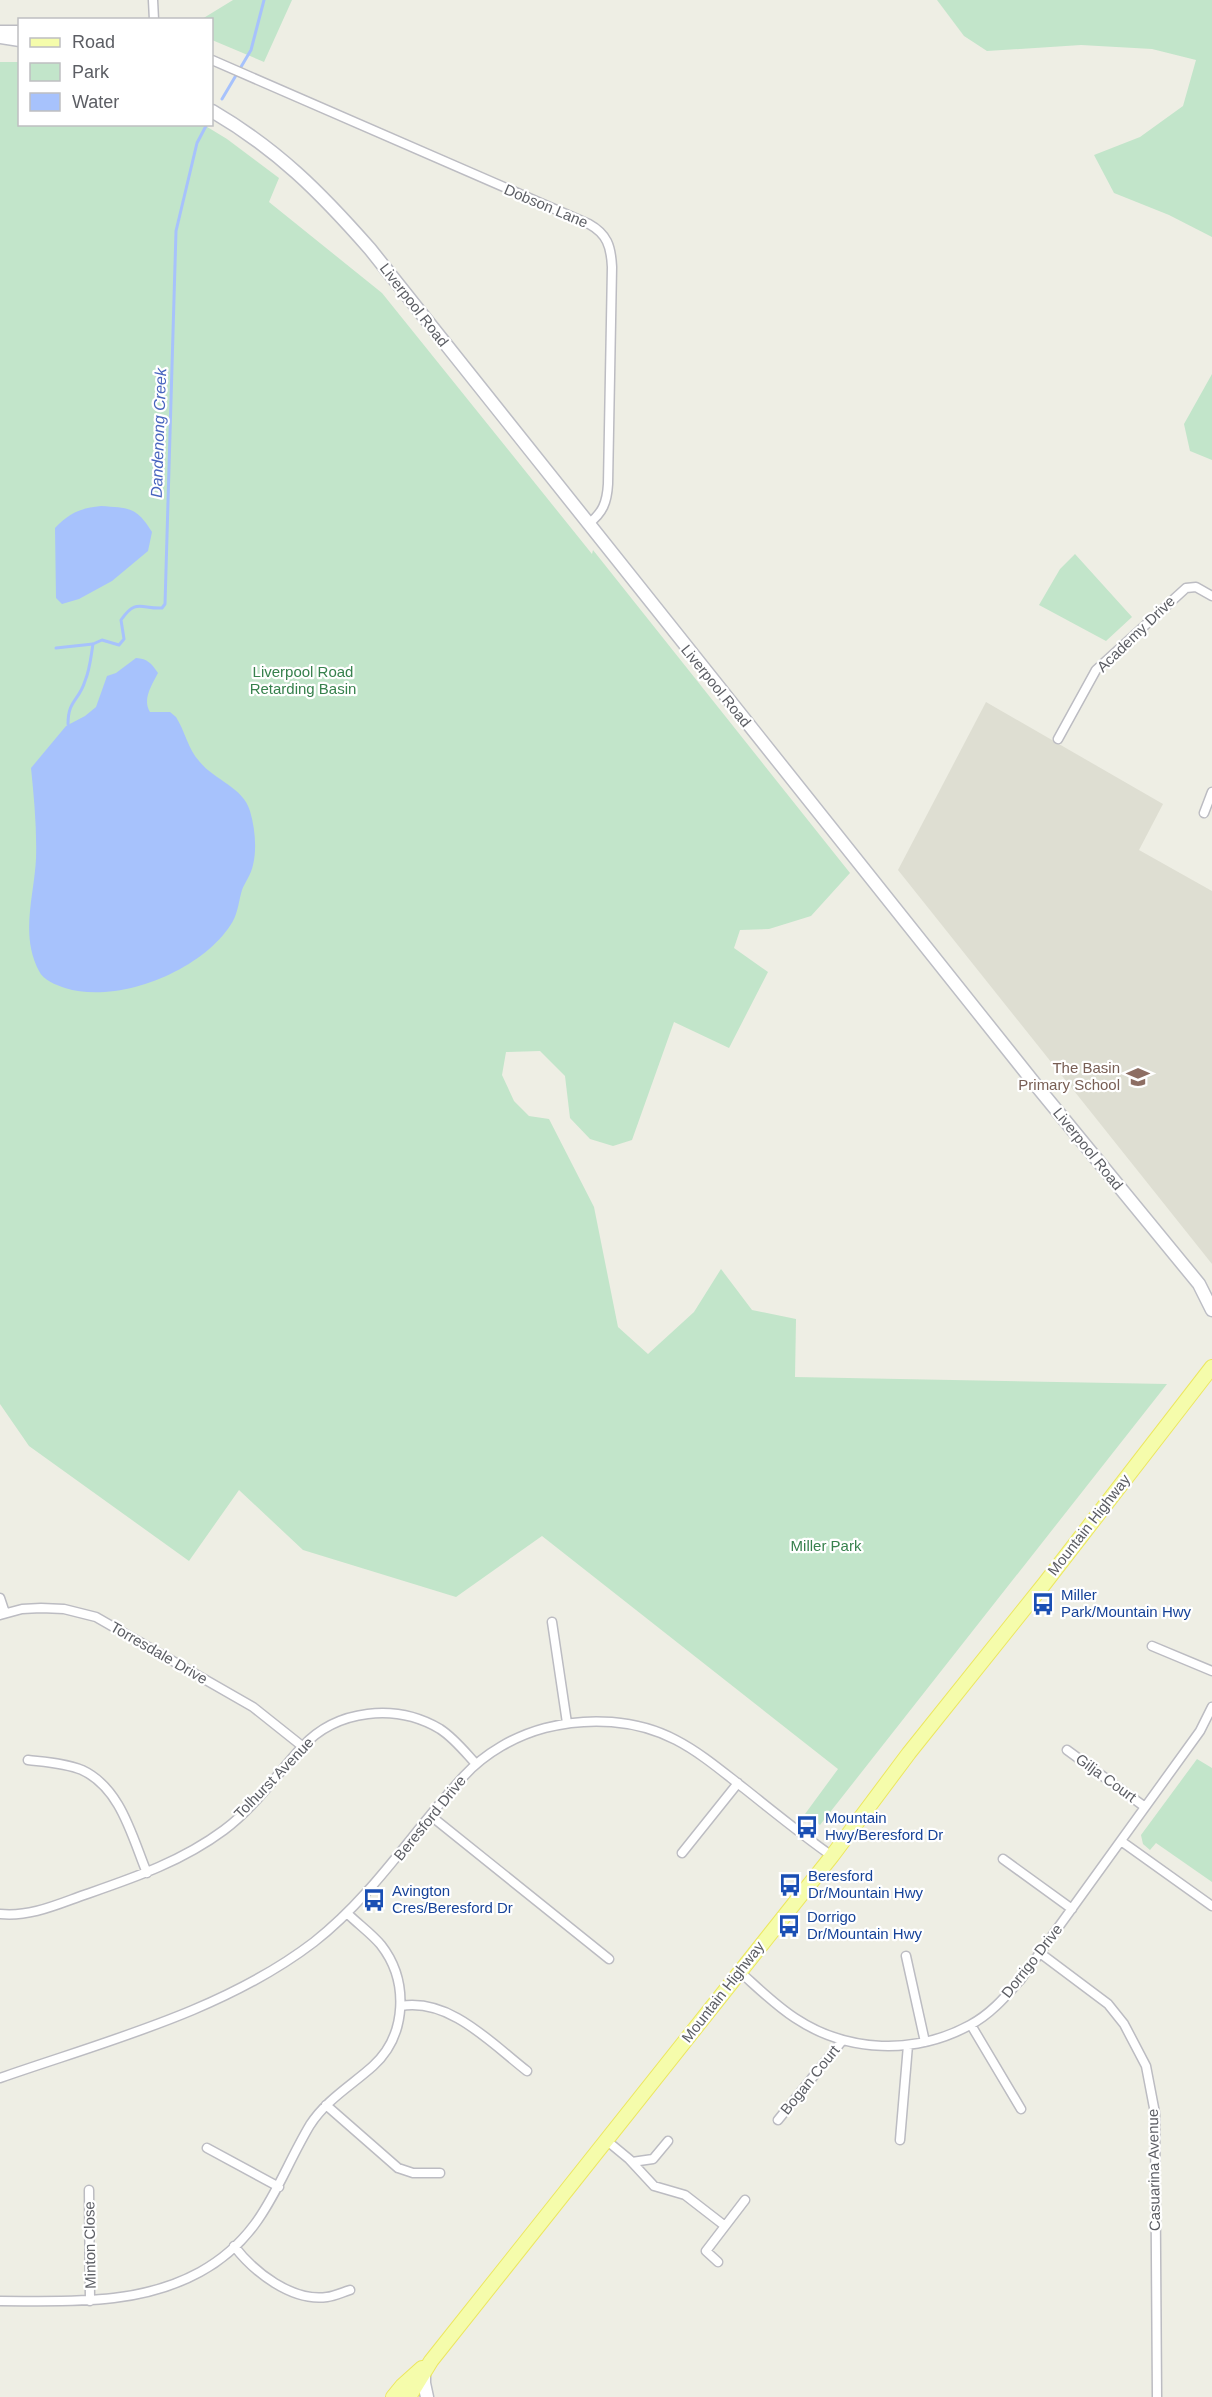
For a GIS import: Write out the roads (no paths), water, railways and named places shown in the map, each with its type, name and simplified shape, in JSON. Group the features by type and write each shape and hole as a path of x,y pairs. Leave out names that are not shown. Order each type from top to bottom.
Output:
{"main road":[{"path":"0,37 18,40"},
{"name":"Liverpool Road","path":"213,112 240,127 270,149 302,176 337,211 1035,1084 1199,1284 1212,1310"},
{"name":"Liverpool Road","path":"1199,1284 1212,1291"},
{"name":"Mountain Highway","path":"409,2397 428,2366 832,1856 909,1753 1038,1592 1212,1367"},
{"path":"427,2397 424,2382 428,2366"},
{"name":"Mountain Highway","path":"393,2397 402,2386 428,2366"}],"street":[{"path":"153,0 154,18"},
{"path":"0,30 18,30"},
{"name":"Dobson Lane","path":"213,60 589,224 600,230 606,237 612,267 608,484 605,506 597,518 588,524"},
{"name":"Academy Drive","path":"1058,739 1096,670 1111,656 1186,588 1196,587 1212,596"},
{"path":"1204,813 1212,792"},
{"path":"0,1598 2,1614"},
{"name":"Torresdale Drive","path":"2,1614 41,1608 64,1609 96,1617 253,1707 302,1746"},
{"path":"552,1622 567,1723"},
{"path":"1152,1646 1212,1671"},
{"name":"Dorrigo Drive","path":"739,1971 795,2018 842,2041 875,2047 908,2045 943,2037 971,2025 995,2007 1040,1953 1200,1731 1212,1707"},
{"name":"Tolhurst Avenue","path":"0,1914 23,1914 44,1910 147,1873 192,1852 225,1829 257,1801 302,1746 318,1733 350,1717 382,1713 399,1714 421,1720 441,1730 476,1764"},
{"name":"Beresford Drive","path":"0,2078 189,2012 242,1988 283,1965 348,1914 391,1867 476,1764 505,1744 535,1731 567,1723 598,1721 633,1725 675,1739 708,1759 832,1856"},
{"name":"Gilja Court","path":"1068,1750 1145,1807"},
{"path":"27,1760 66,1765 82,1770 97,1779 112,1793 147,1873"},
{"path":"682,1853 738,1783"},
{"path":"431,1816 609,1959"},
{"path":"1121,1841 1212,1906"},
{"path":"1003,1859 1072,1909"},
{"path":"0,2301 116,2299 163,2288 200,2272 234,2246 256,2222 279,2187 311,2124 326,2105 375,2065 385,2052 399,2021 401,2006 398,1981 381,1946 348,1914"},
{"name":"Casuarina Avenue","path":"1040,1953 1108,2004 1124,2024 1146,2066 1155,2113 1157,2397"},
{"path":"906,1956 925,2042"},
{"path":"401,2006 411,2004 437,2008 459,2018 527,2071"},
{"path":"971,2025 1021,2109"},
{"name":"Bogan Court","path":"778,2120 842,2041"},
{"path":"900,2140 908,2045"},
{"path":"326,2105 398,2168 413,2173 440,2173"},
{"path":"606,2140 632,2162 654,2186 684,2195 725,2226"},
{"path":"632,2162 653,2159 668,2141"},
{"path":"207,2148 279,2187"},
{"name":"Minton Close","path":"88,2190 90,2301"},
{"path":"718,2262 706,2251 745,2200"},
{"path":"234,2246 259,2273 288,2289 309,2297 327,2297 350,2290"}],"water":[{"path":"101,506 137,513 152,532 148,551 112,581 79,599 62,604 56,598 55,528 76,512"},
{"path":"136,658 149,662 158,673 147,697 150,712 170,712 176,717 199,761 235,790 246,803 254,831 254,859 233,921 220,939 202,955 182,968 134,987 110,992 86,992 65,988 47,980 41,974 33,957 29,930 36,836 31,768 66,726 96,707 107,676 116,673"}],"waterway":[{"name":"Dandenong Creek","path":"222,99 251,50 264,0"},
{"name":"Dandenong Creek","path":"56,648 93,644 102,640 119,645 124,639 121,620 126,613 139,606 162,608 165,604 176,231 197,143 206,126"},
{"path":"68,724 70,710 87,676 93,644"}],"place":[{"name":"The Basin Primary School","path":"1138,1077"},
{"name":"Miller Park/Mountain Hwy","path":"1043,1604"},
{"name":"Mountain Hwy/Beresford Dr","path":"807,1827"},
{"name":"Beresford Dr/Mountain Hwy","path":"790,1885"},
{"name":"Avington Cres/Beresford Dr","path":"374,1900"},
{"name":"Dorrigo Dr/Mountain Hwy","path":"789,1926"}],"park label":[{"name":"Liverpool Road Retarding Basin","path":"303,680"},
{"name":"Miller Park","path":"826,1546"}]}
